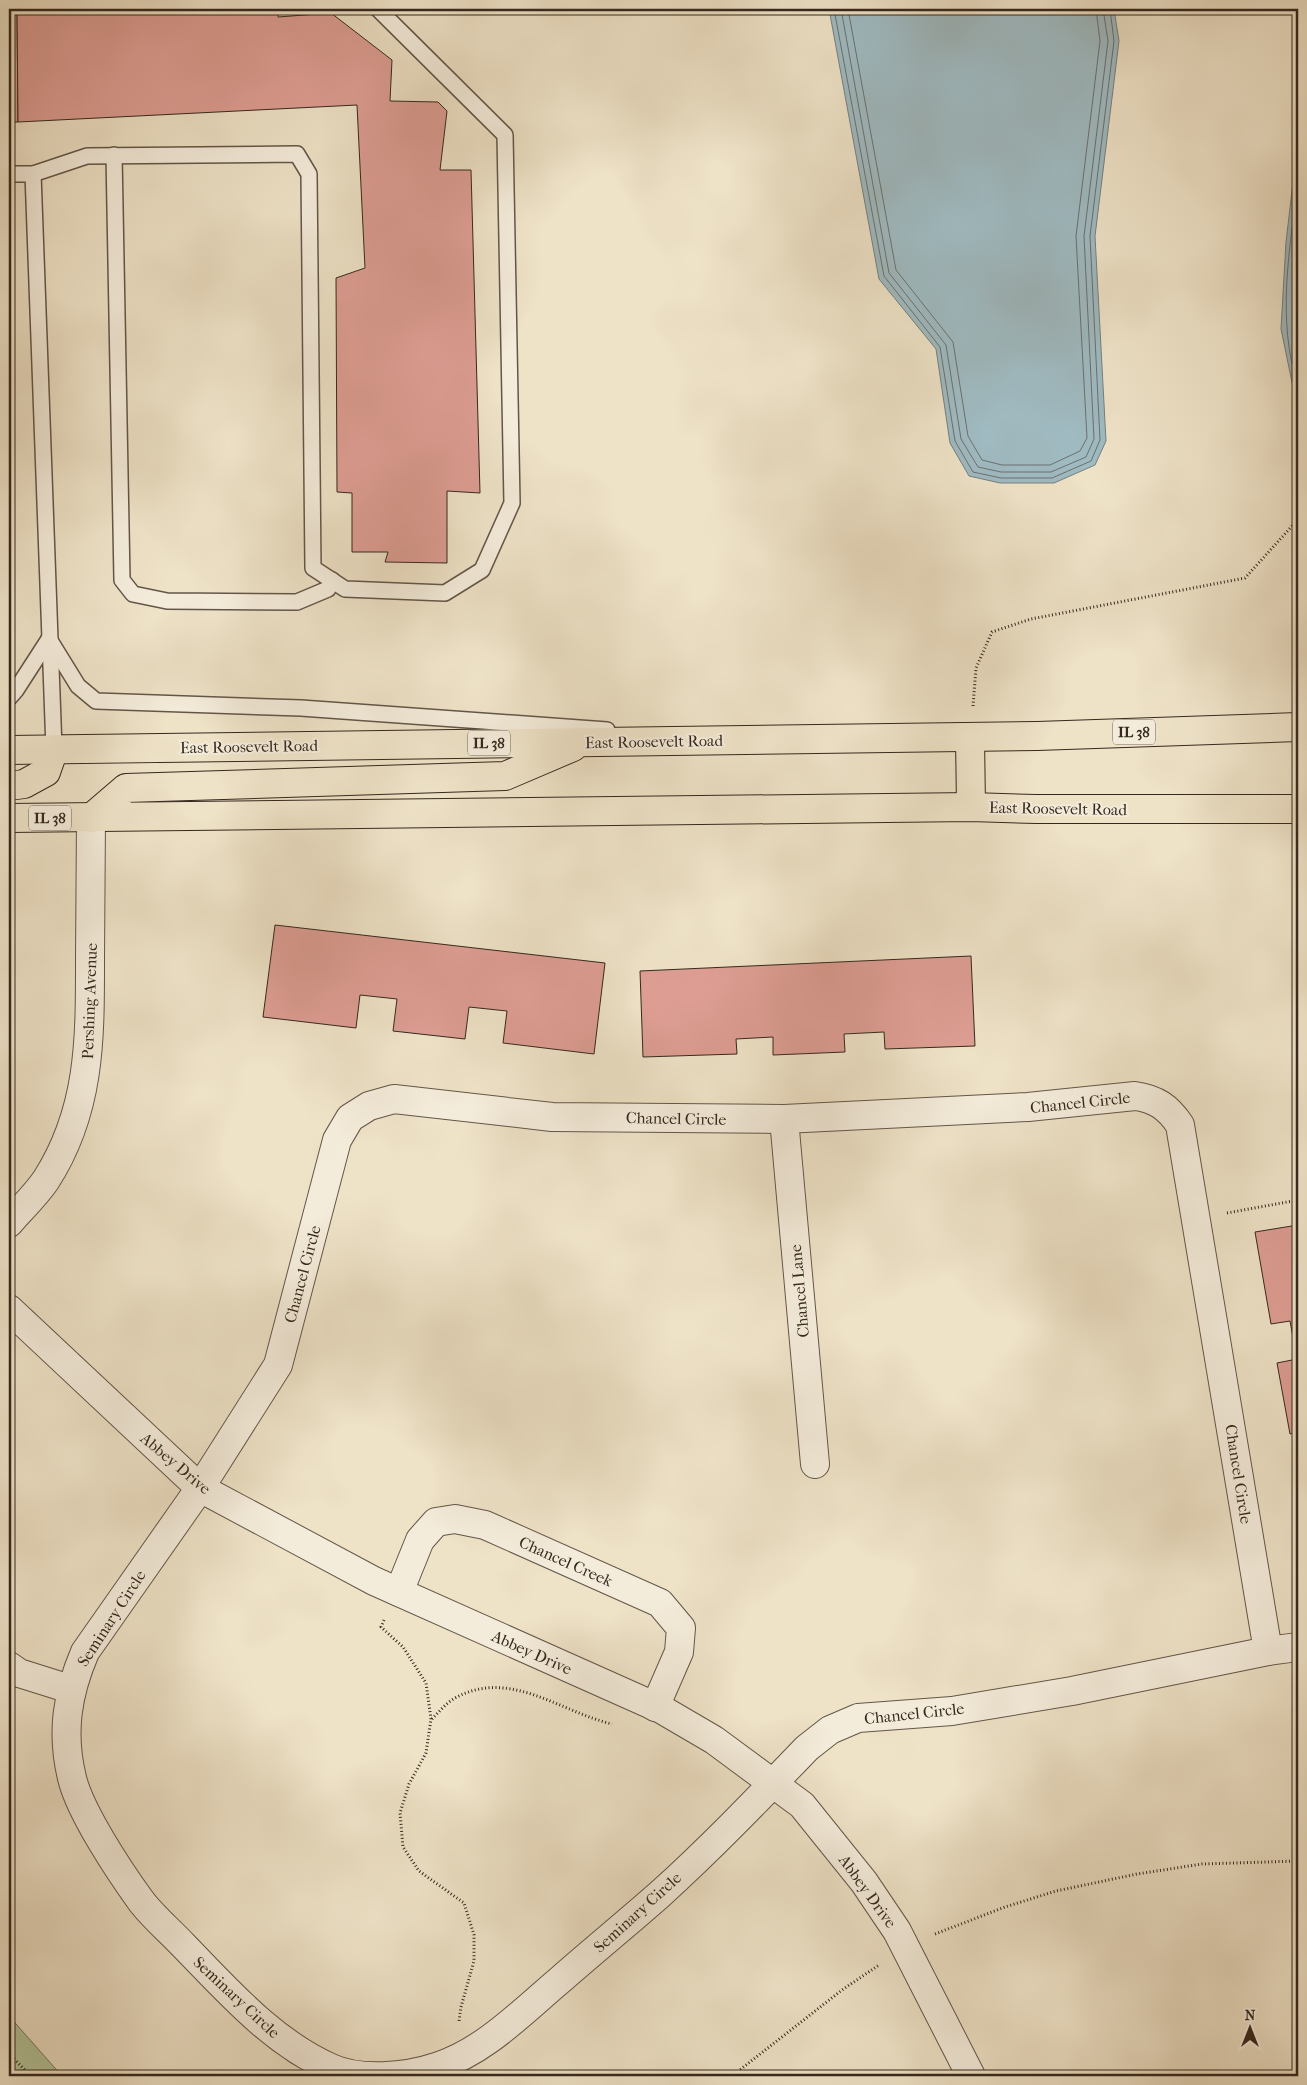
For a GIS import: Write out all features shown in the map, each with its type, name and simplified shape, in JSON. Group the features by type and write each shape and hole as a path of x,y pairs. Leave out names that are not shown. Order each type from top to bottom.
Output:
{"main road":[{"name":"East Roosevelt Road","path":"9,750 970,737 1298,727"},
{"path":"970,737 971,807"},
{"path":"91,818 126,788 506,776 586,742"},
{"path":"9,786 24,784 46,772 54,749"},
{"name":"East Roosevelt Road","path":"9,818 971,807 1036,810 1298,810"}],"street":[{"name":"Pershing Avenue","path":"9,1223 45,1181 61,1152 76,1115 86,1080 91,1031 91,818"},
{"name":"Chancel Circle","path":"200,1488 278,1366 337,1140 350,1118 368,1106 394,1099 552,1117 784,1119 1028,1107 1135,1096 1149,1098 1162,1104 1172,1113 1180,1125 1268,1651 1035,1697 952,1711 858,1718 830,1730 807,1748 772,1783"},
{"name":"Chancel Lane","path":"784,1119 815,1464"},
{"name":"Abbey Drive","path":"9,1309 200,1488 284,1534 399,1592 655,1707 714,1740 802,1805 864,1882 897,1931 970,2076"},
{"name":"Seminary Circle","path":"200,1488 85,1652 70,1689 66,1715 67,1749 72,1780 90,1821 142,1903 224,1987 281,2039 332,2069 371,2076 406,2075 454,2060 497,2033 660,1893 772,1783"},
{"name":"Chancel Creek","path":"399,1592 420,1540 436,1522 455,1519 485,1524 660,1604 681,1628 679,1652 655,1707"},
{"path":"1268,1651 1298,1647"},
{"path":"9,1666 19,1673 70,1689"}],"lane":[{"path":"9,174 33,174 87,156 297,154 309,174 313,568 345,589 445,593 482,570 512,504 505,135 378,9"},
{"path":"114,156 122,580 133,594 167,601 297,602 328,589 332,580"},
{"path":"33,174 54,749"},
{"path":"9,698 49,639"},
{"path":"49,639 78,686 96,701 301,708 747,740"}],"path":[{"path":"970,737 976,668 992,632 1031,619 1245,578 1293,525 1298,522"},
{"path":"1197,1218 1298,1200"},
{"path":"399,1592 381,1626 402,1647 426,1683 431,1719 426,1753 409,1784 400,1813 402,1847 419,1871 464,1902 474,1935 474,1961 461,2007 454,2060"},
{"path":"431,1719 453,1699 480,1688 509,1688 545,1698 590,1719 629,1728 655,1707"},
{"path":"732,2076 842,1990 883,1962 943,1930 1056,1891 1137,1874 1202,1864 1298,1861"},
{"path":"9,2054 31,2076"}],"green space":[{"path":"9,2016 62,2076 9,2076"}],"water":[{"path":"829,9 1114,9 1119,41 1095,236 1106,441 1095,465 1054,483 1000,483 969,476 950,443 936,349 879,279"},
{"path":"1298,140 1298,393 1293,387 1281,329 1286,242"}],"building":[{"path":"9,9 17,9 18,122 9,122"},
{"path":"17,9 279,9 278,17 331,13 392,60 390,101 438,102 447,111 440,170 471,170 480,493 447,491 447,563 385,562 388,552 352,552 352,493 337,492 336,278 365,268 357,105 18,122"},
{"path":"275,925 605,963 594,1054 503,1043 507,1011 469,1007 465,1039 393,1031 397,999 360,995 356,1028 263,1017"},
{"path":"971,956 975,1046 885,1049 884,1032 844,1034 845,1052 773,1055 773,1037 736,1039 737,1054 643,1057 640,971"},
{"path":"1298,1225 1298,1432 1290,1434 1277,1363 1297,1359 1290,1321 1271,1324 1255,1232"}]}
